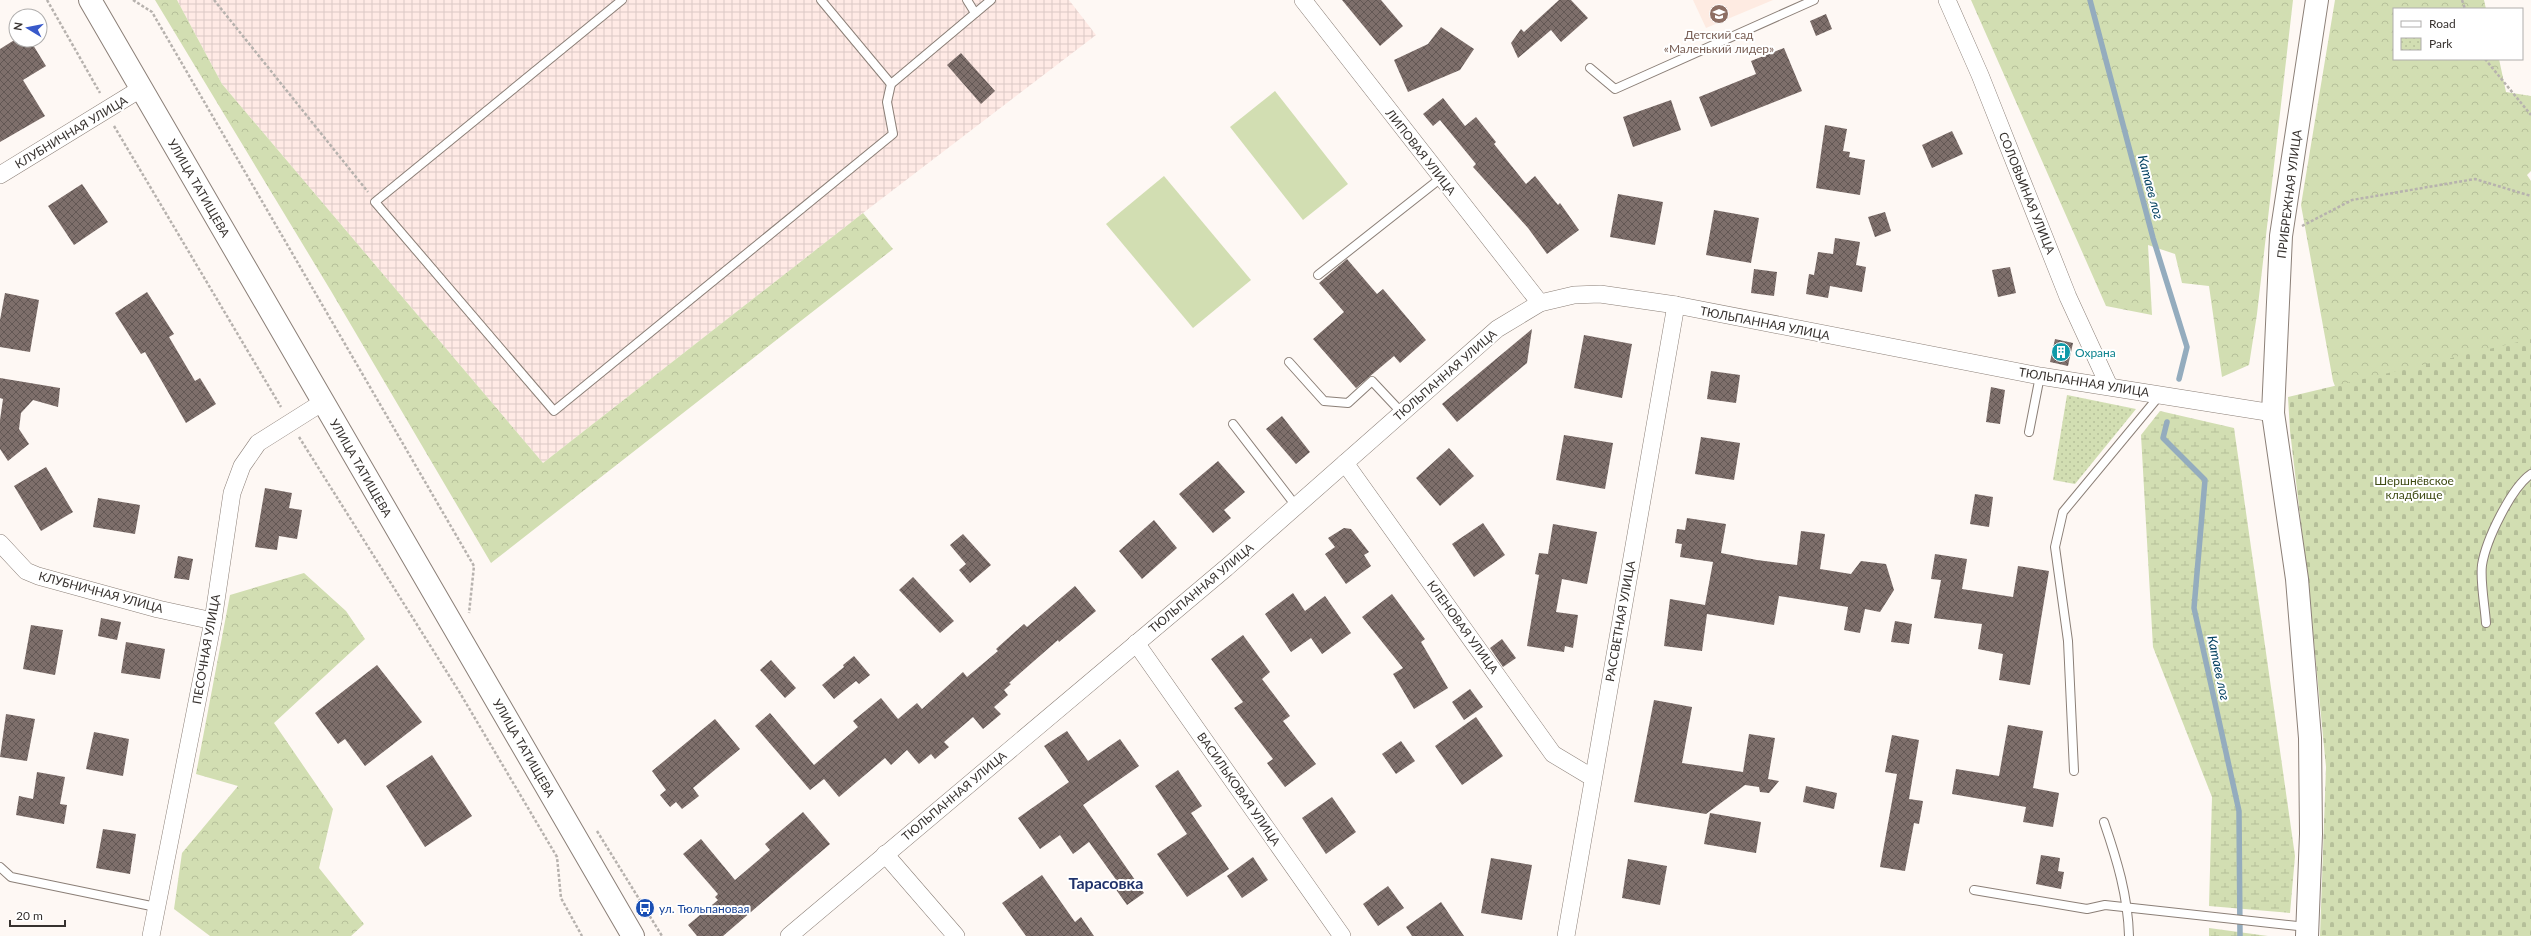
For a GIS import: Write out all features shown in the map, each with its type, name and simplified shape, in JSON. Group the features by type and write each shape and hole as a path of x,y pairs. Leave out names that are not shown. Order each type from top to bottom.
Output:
{"street":[{"name":"УЛИЦА ТАТИЩЕВА","path":"90,0 633,936"},
{"name":"ЛИПОВАЯ УЛИЦА","path":"1302,0 1540,302"},
{"name":"СОЛОВЬИНАЯ УЛИЦА","path":"1947,0 1980,75 2068,297 2109,386"},
{"name":"ПРИБРЕЖНАЯ УЛИЦА","path":"2308,931 2311,790 2305,658 2297,579 2273,413 2281,236 2317,0"},
{"name":"КЛУБНИЧНАЯ УЛИЦА","path":"0,175 142,88"},
{"name":"ТЮЛЬПАННАЯ УЛИЦА","path":"789,936 1296,506 1497,329 1540,302 1574,295 1600,294 1676,305 2040,376 2273,413"},
{"name":"РАССВЕТНАЯ УЛИЦА","path":"1566,936 1676,305"},
{"name":"ПЕСОЧНАЯ УЛИЦА","path":"151,936 213,621 232,493 242,466 258,443 323,402"},
{"name":"КЛЕНОВАЯ УЛИЦА","path":"1345,463 1553,754 1593,778"},
{"name":"КЛУБНИЧНАЯ УЛИЦА","path":"0,543 26,571 38,576 158,609 213,621"},
{"name":"ВАСИЛЬКОВАЯ УЛИЦА","path":"1136,643 1342,936"},
{"path":"886,854 956,936"}],"lane":[{"path":"622,0 375,202 554,411 893,134 887,102 891,84 991,0"},
{"path":"821,0 891,84"},
{"path":"967,0 974,13"},
{"path":"1590,68 1616,89 1814,0"},
{"path":"1318,275 1441,178"},
{"path":"1289,362 1324,401 1348,403 1372,381 1402,413"},
{"path":"2029,432 2040,376"},
{"path":"2074,771 2068,641 2055,547 2063,512 2161,394"},
{"path":"1233,424 1296,506"},
{"path":"2486,624 2482,565 2502,510 2523,480 2531,474"},
{"path":"2104,822 2118,862 2128,908 2129,936"},
{"path":"0,867 11,877 156,907"},
{"path":"1974,890 2087,909 2105,905 2308,931"}],"path":[{"path":"47,0 103,98 105,112 290,423 460,693 556,857 560,898 582,936"},
{"path":"133,0 152,12 474,566 469,613 473,620"},
{"path":"214,0 375,202"},
{"path":"2486,60 2531,115"},
{"path":"2281,236 2352,200 2475,179 2531,196"},
{"path":"593,824 662,936"}],"shaded area":[{"path":"177,0 1069,0 1096,35 863,213 543,463 222,84"},
{"name":"Детский сад «Маленький лидер»","path":"1693,0 1773,0 1706,28"}],"green space":[{"path":"155,0 177,0 222,84 543,463 863,213 893,249 491,563 331,291"},
{"path":"1971,0 2293,0 2257,314 2249,365 2222,377 2209,286 2182,283 2175,254 2148,245 2152,315 2106,306"},
{"path":"2335,0 2484,0 2486,8 2393,8 2393,60 2499,60 2506,92 2531,96 2531,171 2527,175 2531,181 2531,401 2371,477 2333,381 2301,205"},
{"path":"1275,91 1348,184 1303,220 1230,127"},
{"path":"1164,176 1251,280 1193,328 1106,224"},
{"name":"Шершнёвское кладбище","path":"2531,339 2531,936 2320,936 2326,767 2309,591 2290,431 2288,397"},
{"path":"2067,395 2136,409 2075,484 2053,480"},
{"path":"2160,411 2234,428 2295,856 2290,913 2209,906 2212,797 2153,647 2141,435"},
{"path":"304,573 346,611 365,639 274,723 333,809 319,868 364,924 351,936 210,936 174,909 182,853 238,786 196,774 230,595"},
{"path":"2209,928 2268,936 2209,936"}],"building":[{"path":"1342,0 1381,0 1403,26 1380,46"},
{"path":"1559,0 1571,0 1588,18 1561,42 1551,30 1518,58 1511,43 1521,29 1524,32"},
{"path":"1826,14 1832,29 1816,36 1810,21"},
{"path":"1441,27 1474,49 1460,70 1408,92 1394,60 1428,44"},
{"path":"8,44 8,48 35,48 46,66 23,80 45,116 0,142 0,49"},
{"path":"1784,48 1802,91 1711,127 1699,97 1756,74 1751,61"},
{"path":"961,53 995,91 981,104 947,65"},
{"path":"1443,98 1465,126 1476,117 1496,142 1494,144 1526,184 1535,176 1558,205 1560,203 1579,230 1547,254 1528,228 1473,167 1476,164 1440,120 1433,126 1423,114"},
{"path":"1671,100 1681,130 1633,147 1623,117"},
{"path":"1825,125 1847,129 1843,151 1850,152 1849,157 1865,160 1860,195 1816,188"},
{"path":"1952,131 1963,154 1932,168 1922,145"},
{"path":"82,184 108,222 74,245 48,206"},
{"path":"1618,194 1663,202 1655,245 1610,237"},
{"path":"1714,210 1759,218 1751,263 1706,255"},
{"path":"1885,212 1891,231 1875,237 1868,217"},
{"path":"1835,238 1860,242 1856,265 1866,267 1862,292 1830,286 1828,298 1806,294 1809,274 1814,275 1818,252 1833,254"},
{"path":"1347,259 1377,294 1383,289 1426,340 1400,363 1394,356 1356,388 1313,339 1344,312 1319,283"},
{"path":"2010,267 2016,293 1998,297 1992,270"},
{"path":"1754,269 1777,272 1774,296 1751,293"},
{"path":"147,292 174,334 169,337 195,381 200,378 216,404 186,423 145,352 141,354 115,313"},
{"path":"5,293 39,300 30,352 0,347 0,320"},
{"path":"1532,329 1527,363 1457,422 1442,404"},
{"path":"1584,335 1632,344 1622,398 1574,388"},
{"name":"Охрана","path":"2055,339 2073,343 2068,366 2050,362"},
{"path":"1711,371 1740,375 1736,403 1707,399"},
{"path":"0,378 60,388 58,407 33,400 21,413 19,429 29,444 8,461 0,449 0,420 3,399 0,398"},
{"path":"1991,387 2005,390 2000,424 1986,422"},
{"path":"1282,416 1310,452 1296,464 1266,429"},
{"path":"1564,435 1613,443 1605,489 1556,480"},
{"path":"1701,437 1740,443 1734,480 1695,474"},
{"path":"1449,448 1474,476 1440,506 1416,478"},
{"path":"1218,461 1245,492 1224,510 1231,518 1213,533 1179,494"},
{"path":"46,467 73,512 41,531 14,486"},
{"path":"265,488 292,493 289,508 302,510 297,539 279,536 277,550 255,547"},
{"path":"1975,494 1993,497 1989,527 1970,524"},
{"path":"98,498 140,505 135,534 93,527"},
{"path":"1687,518 1726,524 1721,553 1757,560 1797,565 1801,531 1825,534 1820,569 1851,574 1861,561 1886,564 1894,590 1880,612 1865,609 1860,633 1844,630 1848,607 1779,596 1774,625 1707,614 1702,651 1664,646 1670,599 1705,605 1713,562 1680,557 1682,544 1675,543 1677,529 1685,530"},
{"path":"1154,520 1177,548 1142,579 1119,551"},
{"path":"1483,523 1505,555 1474,577 1452,544"},
{"path":"1553,524 1597,532 1587,584 1562,579 1556,612 1578,615 1573,648 1565,646 1564,652 1527,646 1539,575 1535,574 1539,553 1548,554"},
{"path":"1344,528 1351,529 1369,552 1364,555 1371,566 1346,584 1325,554 1335,547 1328,538"},
{"path":"963,534 991,565 970,583 959,570 966,564 950,545"},
{"path":"1935,554 1967,559 1962,589 2013,597 2018,566 2049,571 2030,685 1999,680 2003,654 1978,649 1982,624 1934,618 1941,580 1931,579"},
{"path":"178,556 193,559 189,580 174,578"},
{"path":"913,577 954,621 940,633 899,590"},
{"path":"1075,586 1096,611 1059,642 1058,640 1009,683 1011,684 1004,690 1008,695 994,707 1001,714 983,729 973,717 944,742 949,747 935,759 931,754 919,764 907,750 891,765 885,758 839,797 824,779 810,790 755,726 770,713 814,765 858,727 853,721 881,698 898,719 917,703 922,709 963,672 967,677 998,651 996,649 1024,624 1027,627"},
{"path":"1293,593 1305,611 1325,596 1351,633 1322,654 1311,638 1291,652 1265,614"},
{"path":"1392,594 1425,639 1421,642 1448,688 1414,709 1393,674 1403,668 1362,617"},
{"path":"101,618 121,622 117,640 98,636"},
{"path":"1895,621 1912,624 1909,644 1891,642"},
{"path":"31,625 63,630 55,675 23,669"},
{"path":"1243,635 1270,672 1262,679 1290,716 1283,721 1316,764 1285,787 1267,763 1273,759 1234,708 1243,702 1211,659"},
{"path":"1502,639 1516,658 1503,667 1490,648"},
{"path":"126,642 165,649 160,679 121,673"},
{"path":"854,656 870,675 859,684 856,681 834,699 822,685 844,667 843,665"},
{"path":"771,660 796,688 785,698 760,670"},
{"path":"377,665 422,722 365,766 345,739 338,744 315,713"},
{"path":"1470,689 1483,707 1464,720 1452,702"},
{"path":"1654,700 1692,707 1682,763 1743,772 1749,734 1775,738 1768,779 1779,781 1769,793 1760,792 1759,787 1745,785 1706,814 1634,802"},
{"path":"6,714 35,719 27,761 0,757"},
{"path":"1476,717 1503,756 1462,785 1435,746"},
{"path":"715,719 740,749 693,788 699,796 682,809 676,802 670,807 660,795 666,790 652,771"},
{"path":"2008,725 2043,731 2033,788 2059,793 2053,827 2023,822 2026,807 1952,794 1956,769 1999,776"},
{"path":"1067,731 1088,761 1120,739 1139,766 1083,805 1144,893 1127,905 1112,884 1117,881 1089,842 1073,854 1060,835 1040,849 1018,818 1069,782 1044,746"},
{"path":"94,732 129,739 123,776 86,769"},
{"path":"1892,735 1919,740 1909,799 1923,801 1919,824 1914,823 1905,871 1880,867 1897,774 1885,772"},
{"path":"1401,741 1415,761 1396,774 1382,754"},
{"path":"432,755 472,816 425,847 386,786"},
{"path":"1178,770 1202,806 1191,813 1229,869 1187,897 1157,854 1187,834 1155,786"},
{"path":"37,772 65,777 60,804 67,805 64,824 16,815 19,796 33,799"},
{"path":"1806,786 1837,793 1834,809 1803,802"},
{"path":"1332,797 1356,832 1326,854 1302,818"},
{"path":"803,812 830,844 723,936 697,936 688,925 718,900 715,897 718,894 683,854 701,839 735,880 770,850 765,844"},
{"path":"1710,813 1761,822 1756,853 1704,844"},
{"path":"103,829 136,834 130,874 96,868"},
{"path":"2041,855 2060,858 2058,871 2064,872 2061,889 2036,884"},
{"path":"1253,857 1268,880 1242,898 1227,876"},
{"path":"1491,858 1532,865 1522,920 1481,913"},
{"path":"1628,859 1667,866 1660,905 1622,898"},
{"path":"1042,875 1075,922 1081,917 1094,936 1026,936 1002,903"},
{"path":"1388,886 1404,908 1378,926 1363,904"},
{"path":"1441,902 1464,936 1412,936 1406,927"}],"waterway":[{"name":"Катаев лог","path":"2090,0 2153,238 2187,347 2179,379"},
{"name":"Катаев лог","path":"2167,422 2163,438 2205,480 2194,608 2239,811 2240,936"}],"place":[{"name":"Детский сад «Маленький лидер»","path":"1719,14"},
{"name":"Охрана","path":"2061,352"},
{"name":"ул. Тюльпановая","path":"645,908"}],"district":[{"name":"Тарасовка","path":"1106,882"}]}
